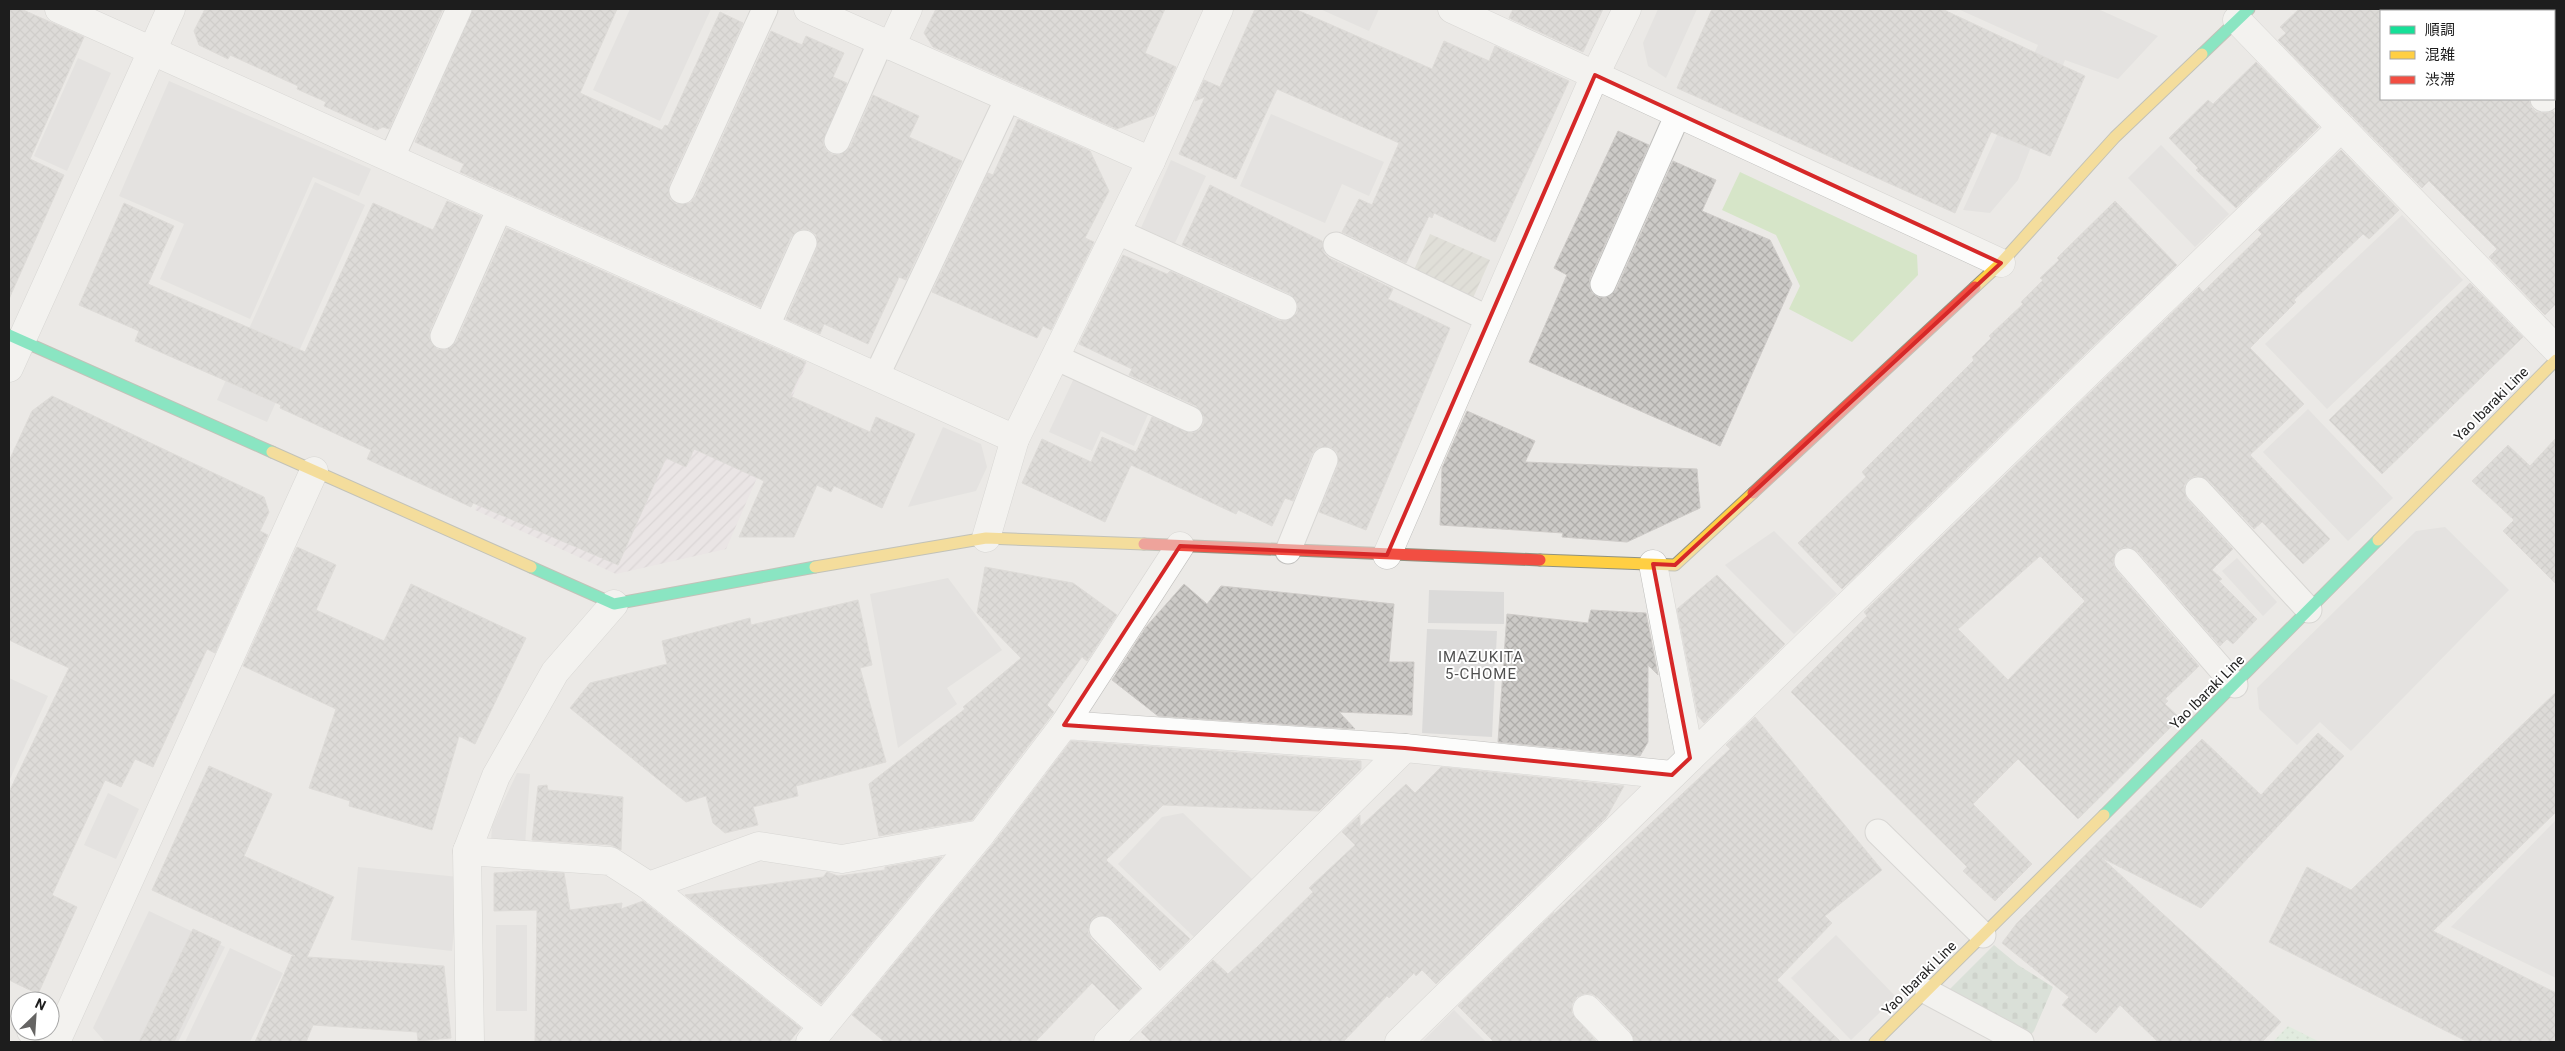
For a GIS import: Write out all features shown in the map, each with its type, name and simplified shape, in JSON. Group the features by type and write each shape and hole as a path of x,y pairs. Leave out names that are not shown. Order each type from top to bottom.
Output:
{"street":[{"path":"59,9 1015,439"},
{"path":"9,368 15,338 171,9"},
{"path":"808,9 1151,161"},
{"path":"886,44 908,9"},
{"path":"986,538 1015,439 1151,161 1219,9"},
{"path":"1452,9 1491,17 1595,76 2002,262"},
{"path":"1387,556 1595,76 1628,9"},
{"path":"15,338 614,604 750,578 986,538 1387,556 1675,565 2002,262 2115,137 2243,14 2341,128 2556,349"},
{"path":"1399,1042 1681,766 2341,128"},
{"name":"Yao Ibaraki Line","path":"1875,1042 1928,992 2235,685 2556,360"},
{"path":"56,1042 314,470"},
{"path":"467,850 610,861 649,886 816,1034 981,834 1064,725 1180,546"},
{"path":"1653,564 1681,766"},
{"path":"470,1042 467,850 496,776 555,672 614,604"},
{"path":"1064,725 1681,766"},
{"path":"1108,1042 1406,748"},
{"path":"649,886 759,846 842,860 981,834"},
{"path":"1587,1009 1619,1042"}],"lane":[{"path":"391,159 459,9"},
{"path":"682,191 766,9"},
{"path":"838,141 886,44"},
{"path":"876,377 1008,98"},
{"path":"1603,284 1678,114"},
{"path":"443,336 500,208"},
{"path":"1116,231 1284,307"},
{"path":"766,328 804,243"},
{"path":"1336,245 1489,319"},
{"path":"1055,357 1190,419"},
{"path":"1288,551 1325,460"},
{"path":"2198,490 2309,610"},
{"path":"2127,561 2235,685"},
{"path":"1878,832 1983,935"},
{"path":"1102,929 1160,990"},
{"path":"1928,992 2021,1042"}],"highlighted area":[{"path":"1595,75 2001,263 1675,565 1653,564 1690,758 1672,775 1405,748 1064,725 1180,546 1387,555"}],"shaded area":[{"path":"630,9 711,9 660,121 593,90"},
{"path":"1320,9 1379,9 1369,31"},
{"path":"1658,9 1697,9 1666,78 1648,66 1643,43"},
{"path":"1958,9 2098,9 2158,36 2118,79 2065,60 2018,180 1990,213 1963,210 2038,45"},
{"path":"78,58 111,73 67,171 34,156"},
{"path":"169,81 371,169 359,196 313,177 250,319 160,279 184,224 119,196"},
{"path":"1271,114 1384,162 1369,196 1342,184 1325,223 1240,186"},
{"path":"2161,145 2229,214 2195,247 2128,178"},
{"path":"1171,160 1206,176 1175,243 1141,228"},
{"path":"315,182 365,205 267,422 217,400"},
{"path":"2402,215 2463,280 2327,409 2265,344"},
{"path":"1430,234 1490,260 1473,298 1413,272"},
{"path":"589,269 807,363 726,549 616,574 475,510"},
{"path":"1075,376 1150,410 1134,446 1101,431 1092,451 1049,432"},
{"path":"2308,409 2393,498 2348,541 2263,452"},
{"path":"943,427 981,444 987,467 976,491 908,507"},
{"path":"2445,527 2509,590 2351,751 2320,722 2297,745 2259,709 2257,688 2416,531"},
{"path":"1774,531 1837,594 1794,634 1725,565"},
{"path":"2237,558 2277,602 2263,616 2222,571"},
{"path":"948,578 1002,650 947,688 957,704 898,748 870,594"},
{"path":"1429,590 1504,592 1504,624 1428,623"},
{"path":"1427,629 1497,631 1492,737 1422,733"},
{"path":"9,678 48,696 9,781"},
{"path":"517,773 530,774 525,845 491,842 492,826"},
{"path":"108,793 139,809 116,859 84,845"},
{"path":"1183,813 1252,879 1195,938 1118,864 1162,817"},
{"path":"2556,820 2556,978 2451,927"},
{"path":"358,867 459,877 452,951 351,940"},
{"path":"149,911 225,947 178,1042 105,1042 93,1028"},
{"path":"496,925 527,925 527,1011 496,1011"},
{"path":"1836,935 1896,997 1851,1040 1791,978"},
{"path":"230,948 283,973 250,1042 185,1042"},
{"path":"1454,1010 1486,1042 1424,1042"}],"green space":[{"path":"1740,172 1917,255 1918,275 1852,342 1789,309 1800,286 1776,235 1722,210"},
{"path":"1994,945 2018,965 2053,987 2030,1036 1948,991"},
{"path":"2288,1026 2320,1042 2273,1042"}],"building":[{"path":"9,9 21,9 84,37 30,159 64,175 9,299"},
{"path":"205,9 443,9 389,129 383,127 377,130 324,106 326,102 297,89 298,86 230,55 228,59 199,45 194,31"},
{"path":"473,9 617,9 580,93 662,130 665,125 668,126 720,12 743,23 669,185 670,199 676,204 690,203 695,197 771,31 802,45 806,36 844,53 833,77 847,83 823,142 825,149 831,154 839,155 850,147 873,95 919,116 909,137 962,161 906,280 899,277 868,344 824,324 820,334 786,319 817,248 816,235 809,230 802,229 791,237 760,307 460,172 464,164 415,142"},
{"path":"936,9 1165,9 1145,53 1176,67 1154,115 1117,129 933,47 924,33"},
{"path":"1255,9 1295,9 1432,69 1444,41 1489,61 1495,46 1569,81 1495,242 1434,213 1432,218 1429,216 1406,263 1342,232 1359,199 1372,205 1399,143 1277,89 1236,179 1179,154 1205,97 1195,101 1204,80 1220,87"},
{"path":"1513,9 1603,9 1583,52 1509,18"},
{"path":"1712,9 1942,9 2085,76 2050,156 1991,132 1955,213 1677,88"},
{"path":"2299,9 2381,9 2380,100 2529,100 2531,107 2536,112 2546,113 2553,111 2556,115 2556,304 2545,315 2489,257 2497,249 2429,181 2422,188 2278,40 2286,33 2280,27"},
{"path":"2256,62 2319,127 2236,208 2196,170 2198,168 2169,138 2208,100 2213,104"},
{"path":"1018,119 1090,151 1109,191 1085,238 1094,242 1051,330 1043,326 1037,338 932,292 988,173 993,175"},
{"path":"1618,131 1649,145 1590,278 1589,286 1592,293 1598,297 1605,298 1616,290 1673,161 1716,180 1702,211 1770,240 1792,284 1720,446 1529,362 1567,275 1554,268"},
{"path":"2341,150 2399,210 2369,239 2363,234 2294,300 2296,302 2250,348 2304,404 2250,455 2330,539 2303,564 2262,522 2254,529 2208,480 2195,476 2188,480 2184,486 2187,499 2233,549 2212,570 2222,579 2219,581 2257,619 2233,644 2227,639 2220,646 2138,552 2125,547 2117,551 2113,563 2116,570 2199,666 2165,699 2168,701 2165,704 2180,718 2078,819 2018,759 1973,804 2032,864 1995,901 1963,871 1967,867 1791,692 1867,616 1864,612 2199,287 2203,292 2262,234 2258,230","holes":["2040,556 2085,601 2008,680 1958,629"]},
{"path":"1210,185 1322,241 1324,253 1329,258 1393,289 1388,299 1450,328 1366,530 1319,512 1338,465 1337,452 1330,447 1317,448 1312,454 1293,501 1285,498 1272,526 1238,510 1236,514 1131,465 1105,522 1022,483 1042,439 1091,462 1102,437 1136,452 1152,417 1191,433 1199,430 1203,425 1204,417 1196,406 1129,375 1132,369 1079,344 1123,255 1167,274 1170,271 1278,320 1286,321 1297,313 1298,305 1290,294 1182,245"},
{"path":"447,201 481,216 430,330 429,338 437,349 445,350 456,342 507,228 806,362 790,396 870,432 876,417 915,434 882,508 834,486 831,492 817,485 794,537 739,537 764,481 694,449 686,467 666,458 618,565 473,503 471,507 367,459 371,450 280,408 281,405 135,341 139,331 79,305 124,203 174,226 148,284 305,352 373,203 433,230"},
{"path":"2115,201 2177,265 1842,589 1798,543 1866,477 1862,472 1974,360 1972,357 1991,338 1989,336 2023,304 2021,302 2043,280 2040,278 2059,260 2057,258"},
{"path":"2470,283 2523,337 2382,474 2329,420"},
{"path":"52,396 264,497 269,512 260,531 268,535 215,653 207,649 153,767 135,759 121,787 105,780 52,895 77,907 39,991 32,991 9,980 9,792 69,668 9,640 9,461 32,411"},
{"path":"1467,411 1535,441 1525,462 1697,469 1700,508 1627,542 1562,537 1563,533 1440,525 1442,468"},
{"path":"2556,438 2556,584 2503,531 2514,520 2472,481 2508,445 2530,466"},
{"path":"297,547 336,565 316,610 384,641 411,584 526,638 475,744 459,736 432,830 349,806 350,801 309,788 336,709 243,666"},
{"path":"985,567 1073,583 1117,615 1087,661 1082,657 1047,705 1054,712 972,820 879,836 869,784 965,709 963,707 1021,658 977,613"},
{"path":"1717,575 1785,644 1704,723 1698,716 1677,609"},
{"path":"1184,584 1207,604 1221,586 1394,604 1389,662 1414,662 1412,715 1339,712 1355,729 1158,716 1112,680 1146,627"},
{"path":"858,600 872,665 860,668 886,762 796,786 798,796 753,807 758,825 725,833 713,823 706,796 686,802 570,708 590,683 667,664 662,641 750,618 751,625"},
{"path":"1591,610 1646,613 1658,675 1648,665 1648,742 1640,756 1498,742 1507,614 1588,623"},
{"path":"2556,692 2556,812 2433,931 2556,993 2556,1042 2468,1042 2269,942 2307,867 2351,890"},
{"path":"1755,717 1882,870 1825,916 1832,923 1777,980 1841,1042 1634,1042 1630,1031 1598,998 1592,994 1584,994 1577,997 1572,1004 1572,1013 1597,1042 1494,1042 1458,1006 1554,912 1553,915 1730,749 1726,745"},
{"path":"2318,733 2344,756 2201,908 2102,858 2281,1022 2262,1042 2158,1042 2120,1005 2096,1033 2062,1005 2069,997 2002,943 2017,923 2202,739 2261,795"},
{"path":"1071,741 1361,761 1361,769 1319,811 1163,805 1106,860 1190,939 1160,968 1112,919 1099,915 1092,919 1088,932 1091,939 1140,989 1119,1010 1092,983 1035,1042 885,1042 852,1015 993,844"},
{"path":"209,766 272,794 244,856 334,897 307,957 444,966 451,1038 418,1041 417,1032 313,1025 306,1042 255,1042 292,956 295,956 152,890"},
{"path":"1441,767 1624,786 1606,818 1436,984 1422,970 1416,976 1414,973 1389,998 1387,996 1343,1042 1151,1042 1141,1032 1213,960 1228,974 1313,892 1309,888 1355,845 1342,832 1360,815 1360,827 1406,784 1415,793"},
{"path":"547,785 548,790 623,797 621,850 611,845 532,840 538,786"},
{"path":"942,857 821,1004 685,895 823,877 827,872 838,876 885,870 885,867"},
{"path":"529,871 564,873 570,910 622,903 621,909 643,901 801,1028 789,1042 535,1042 537,910 494,911 494,873"},
{"path":"193,929 221,942 174,1042 139,1042"}],"traffic: fast":[{"path":"2202,54 2249,9"},
{"path":"9,335 272,452"},
{"path":"2104,815 2378,540"},
{"path":"531,567 614,604 815,567"}],"traffic: slow":[{"path":"1975,287 2001,263 2115,137 2202,54"},
{"path":"2378,540 2556,360"},
{"path":"272,452 531,567"},
{"path":"1540,560 1675,565 1753,493"},
{"path":"815,567 986,538 1144,544"},
{"path":"1875,1042 2104,815"}],"traffic: jam":[{"path":"1753,493 1975,287"},
{"path":"1144,544 1540,560"}],"district":[{"name":"IMAZUKITA 5-CHOME","path":"1481,666"}]}
